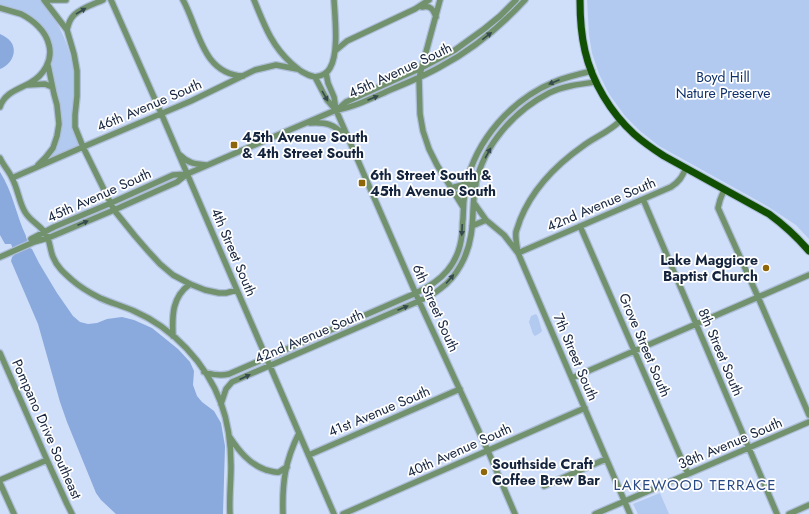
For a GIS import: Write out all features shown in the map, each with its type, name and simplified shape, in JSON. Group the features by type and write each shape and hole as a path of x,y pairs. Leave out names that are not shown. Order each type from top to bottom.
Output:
{"main road":[{"path":"580,0 582,38 585,53 601,93 620,120 647,145 783,224 809,251"}],"street":[{"path":"45,0 66,0"},
{"path":"45,0 66,30 74,54 76,65 77,96 75,115 76,127 83,146 112,203 114,210 160,264 173,275 205,290 219,293 237,290"},
{"path":"66,30 74,15 81,10 103,0"},
{"name":"4th Street South","path":"111,0 334,514"},
{"path":"183,0 199,38 210,59 217,67 225,72 244,76"},
{"path":"254,0 261,19 281,53 297,69 308,76 315,77 326,73 330,68 335,52 334,0"},
{"path":"416,9 429,0"},
{"path":"440,0 419,78 420,108 423,131 432,154 437,165 463,207"},
{"name":"45th Avenue South","path":"336,110 346,102 421,68 469,41 500,16 516,0"},
{"name":"45th Avenue South","path":"28,242 48,238 177,182 187,174 336,110 349,108 440,68 474,46 502,23 525,0"},
{"path":"335,52 347,41 416,9 429,6 432,8 436,16"},
{"path":"0,8 20,14 40,27 49,44 50,53 48,65 59,114 59,124 53,148 35,168"},
{"path":"0,107 1,103 6,97 15,90 32,82 48,65"},
{"name":"46th Avenue South","path":"12,178 190,101 255,70 276,65 297,69"},
{"name":"42nd Avenue South","path":"204,372 222,376 434,284 443,276 456,256 462,234 463,207 469,174 475,157 496,126 512,108 530,95 564,78 592,71"},
{"name":"6th Street South","path":"326,73 328,83 334,97 336,110 349,141 419,301 488,451 514,514"},
{"name":"6th Street South","path":"315,77 327,100 336,110"},
{"name":"42nd Avenue South","path":"221,404 226,388 232,382 419,301 441,289 452,279 462,263 468,249 478,173 489,149 508,124 525,108 549,93 565,87 596,82"},
{"path":"24,86 45,84 52,87"},
{"path":"518,253 516,233 523,212 535,192 564,161 584,145 614,126 620,120"},
{"path":"305,123 323,123 332,125 349,141"},
{"path":"178,153 190,162 207,166"},
{"path":"0,158 12,178 25,212 31,220 39,226 48,238 53,257 62,271 73,281 99,298 147,317 182,344 204,372 214,388 224,412 228,434 238,459 273,472 283,484"},
{"name":"42nd Avenue South","path":"518,253 670,187 677,183 686,168"},
{"name":"45th Avenue South","path":"28,242 54,227 174,175 187,174"},
{"path":"451,188 466,184 476,184"},
{"path":"724,190 718,208 809,415"},
{"name":"8th Street South","path":"643,200 777,514"},
{"name":"7th Street South","path":"474,203 486,220 504,235 518,253 630,514"},
{"path":"472,226 486,220"},
{"name":"Grove Street South","path":"580,226 688,474"},
{"path":"0,257 28,242"},
{"path":"0,253 13,249"},
{"path":"572,378 809,275"},
{"path":"173,336 174,308 178,297 190,284"},
{"path":"378,309 382,317"},
{"name":"Pompano Drive Southeast","path":"0,353 72,514"},
{"name":"41st Avenue South","path":"309,455 460,389"},
{"name":"40th Avenue South","path":"343,514 585,408"},
{"name":"38th Avenue South","path":"595,514 809,422"},
{"path":"283,514 283,484 292,447 299,433"},
{"path":"228,434 237,448 238,459 229,504 230,514"},
{"path":"544,486 606,459"},
{"path":"14,514 0,481 47,460"},
{"path":"273,472 278,472 287,466"},
{"path":"789,514 809,505"}],"green space":[{"path":"0,0 40,0 60,28 70,54 74,73 75,87 72,122 80,146 49,159 59,138 62,122 53,77 52,43 46,31 36,20 27,14 0,5"},
{"name":"Boyd Hill Nature Preserve","path":"587,0 809,0 809,239 796,225 767,206 659,146 640,131 625,116 609,94 599,74 592,53 589,35"},
{"path":"536,314 542,331 535,336 529,322 531,316"},
{"path":"660,493 669,514 638,514 633,504"}],"shaded area":[{"path":"0,34 10,41 14,50 10,61 0,69"},
{"path":"0,172 8,187 30,248 32,249 57,293 73,316 80,322 88,324 122,317 134,320 152,328 178,349 190,362 194,371 193,385 197,396 214,411 221,423 225,446 223,514 116,514 101,500 96,493 60,402 38,324 11,261 15,254 11,244 5,244 0,235"}],"place":[{"name":"45th Avenue South & 4th Street South","path":"234,145"},
{"name":"6th Street South & 45th Avenue South","path":"362,183"},
{"name":"Lake Maggiore Baptist Church","path":"766,268"},
{"name":"Southside Craft Coffee Brew Bar","path":"484,472"}],"district":[{"name":"LAKEWOOD TERRACE","path":"695,485"}]}
